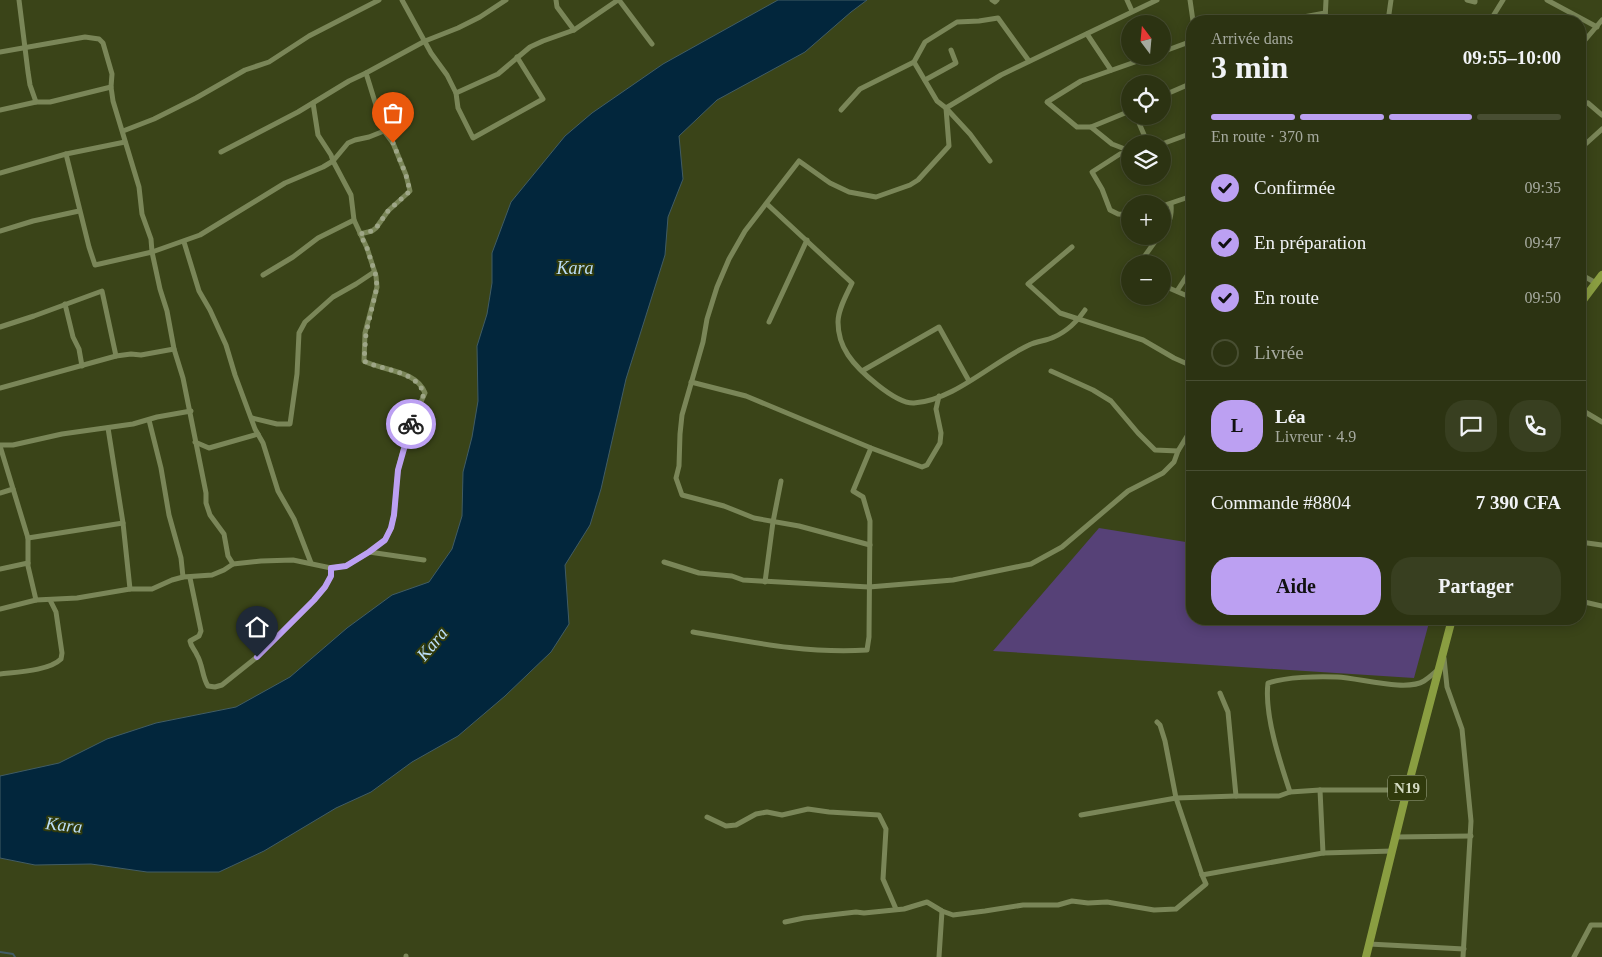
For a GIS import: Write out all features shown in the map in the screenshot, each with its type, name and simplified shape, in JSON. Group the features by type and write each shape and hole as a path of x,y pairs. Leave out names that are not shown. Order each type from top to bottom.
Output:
{"main road":[{"path":"1586,296 1602,275"},
{"name":"N19","path":"1366,957 1450,625"}],"street":[{"path":"19,0 30,85 36,102"},
{"path":"122,131 162,115 245,70 269,62 309,36 379,0"},
{"path":"402,0 431,53 447,75 456,93 458,108 473,138 543,100 517,57"},
{"path":"221,152 424,41 458,28 506,0"},
{"path":"556,0 557,7 574,30"},
{"path":"456,93 498,74 530,47 543,40 574,30 619,0 652,44"},
{"path":"992,0 995,2 997,0"},
{"path":"1127,0 1132,11"},
{"path":"946,108 1001,75 1157,0"},
{"path":"1190,0 1192,15"},
{"path":"1314,15 1325,13 1326,0"},
{"path":"1389,15 1391,0"},
{"path":"1467,0 1475,2 1475,0"},
{"path":"1494,15 1503,0"},
{"path":"1547,0 1575,15"},
{"path":"841,110 860,89 914,62 925,42 957,22 998,18 1029,61"},
{"path":"1586,39 1602,20"},
{"path":"1586,21 1597,27"},
{"path":"1087,34 1110,70"},
{"path":"0,52 85,37 99,39 103,43 112,74 111,87 138,187 142,214 151,239 160,289 183,378 206,493 206,503 210,515 224,534 228,556 233,564"},
{"path":"1171,49 1186,43"},
{"path":"925,80 956,63 951,50"},
{"path":"914,62 937,102 946,108 970,134 990,161"},
{"path":"1121,114 1091,127 1077,127 1047,102 1081,81 1125,65"},
{"path":"360,234 376,228 388,211 410,191 406,175 393,143 384,131 366,73"},
{"path":"1171,92 1186,86"},
{"path":"0,110 36,102 50,102 111,87"},
{"path":"1588,102 1602,115"},
{"path":"0,609 36,600 77,598 130,589 152,589 183,577 212,575 233,564 294,560 331,568 346,566 385,540 391,528 394,515 398,470 409,428 424,394 419,383 411,377 371,365 364,361 366,333 377,280 367,248 354,220 351,195 328,148 318,135 313,103"},
{"path":"870,545 799,526 754,518 724,506 682,494 676,478 679,466 682,415 704,342 706,319 717,286 729,259 745,231 799,161 830,183 849,192 876,197 910,185 918,180 948,146 946,108"},
{"path":"1091,127 1112,144 1121,148"},
{"path":"1586,144 1602,129"},
{"path":"66,154 88,248 95,265 152,252 200,235 285,183 333,161 348,144 355,140 384,131"},
{"path":"1171,141 1186,135"},
{"path":"0,173 66,154 125,142"},
{"path":"1121,154 1092,172 1102,189 1110,210 1121,214"},
{"path":"1171,216 1171,204 1186,198"},
{"path":"767,204 852,283 838,320 839,334 848,354 862,371 889,393 907,403 924,401 939,396 969,381 1029,344 1054,337 1080,319 1085,310"},
{"path":"0,231 33,221 79,211"},
{"path":"263,275 293,257 318,238 354,220"},
{"path":"769,322 807,240"},
{"path":"184,242 199,291 223,338 235,375 263,443 278,491 294,520 311,563"},
{"path":"1072,247 1028,284 1060,313 1143,340 1186,363"},
{"path":"252,418 277,424 290,424 301,328 305,322 333,297 374,272"},
{"path":"1176,291 1186,277"},
{"path":"1586,277 1596,283"},
{"path":"1171,289 1186,295"},
{"path":"0,326 34,316 102,291 116,356"},
{"path":"65,304 73,337 79,349 82,366"},
{"path":"862,371 938,327 969,381"},
{"path":"0,388 116,356 141,355 174,349"},
{"path":"1052,372 1093,390 1111,401 1138,434 1155,450 1178,452"},
{"path":"691,382 746,396 922,467 927,465 940,443 941,433 936,409 939,396"},
{"path":"36,600 28,563 28,538 0,445 13,445 62,434 108,428 190,411"},
{"path":"1586,414 1602,422"},
{"path":"149,420 161,468 183,577"},
{"path":"108,428 123,523 130,589"},
{"path":"195,442 209,448 258,434"},
{"path":"664,562 699,573 732,576 743,580 869,587 953,580 1031,564 1062,547 1128,491 1163,473 1174,462 1186,438"},
{"path":"693,632 780,647 829,651 867,650 869,638 870,521 863,497 853,491 871,448"},
{"path":"765,582 781,481"},
{"path":"0,493 13,489"},
{"path":"28,538 123,523"},
{"path":"1586,543 1602,545"},
{"path":"369,552 424,560"},
{"path":"0,569 28,563"},
{"path":"190,578 201,631 199,636 190,641 190,645 202,666 204,680 208,686 215,687 222,685 240,672 314,600 331,576 331,568"},
{"path":"0,674 47,667 58,663 61,659 62,653 56,612 50,600"},
{"path":"1586,602 1602,606"},
{"path":"1443,652 1447,686 1462,729 1472,822 1464,957"},
{"path":"1290,792 1281,767 1272,725 1267,697 1268,683 1280,680 1336,677 1400,686 1424,682 1439,669"},
{"path":"1220,693 1228,712 1236,796"},
{"path":"785,922 804,918 904,909 927,902 953,915 1023,905 1058,905 1072,900 1088,903 1107,902 1154,910 1176,909 1206,884 1176,798 1166,741 1157,722"},
{"path":"1081,815 1176,798 1279,796 1290,792 1320,790 1407,790"},
{"path":"1320,790 1323,853"},
{"path":"707,817 726,826 736,825 756,814 767,812 782,815 808,809 879,815 886,829 883,879 896,909"},
{"path":"1395,837 1471,836"},
{"path":"1202,875 1323,853 1393,851"},
{"path":"938,957 942,911"},
{"path":"1574,957 1591,925 1602,925"},
{"path":"1369,944 1464,949"}],"shaded area":[{"path":"1099,528 1186,542 1186,625 1428,625 1414,678 993,651"}],"water":[{"name":"Kara","path":"778,0 867,0 805,52 717,100 679,136 683,179 668,217 665,255 626,379 601,489 590,525 565,565 569,624 551,652 505,696 458,736 412,762 371,792 336,808 264,851 219,872 147,872 91,864 35,865 0,858 0,776 59,763 107,739 156,723 236,707 290,677 347,628 392,595 429,582 452,549 462,516 463,472 472,437 478,401 477,346 487,314 492,283 492,253 511,202 565,136 592,113 663,64"}],"waterway":[{"path":"0,952 13,954 15,957"}],"way so far":[{"path":"393,143 410,186 410,191 388,211 376,228 360,234 367,248 377,280 366,333 364,361 371,365 411,377 419,383 424,394 411,424"}],"route":[{"path":"257,657 325,587 331,576 331,568 346,566 385,540 391,528 394,515 398,470 411,424"}]}
